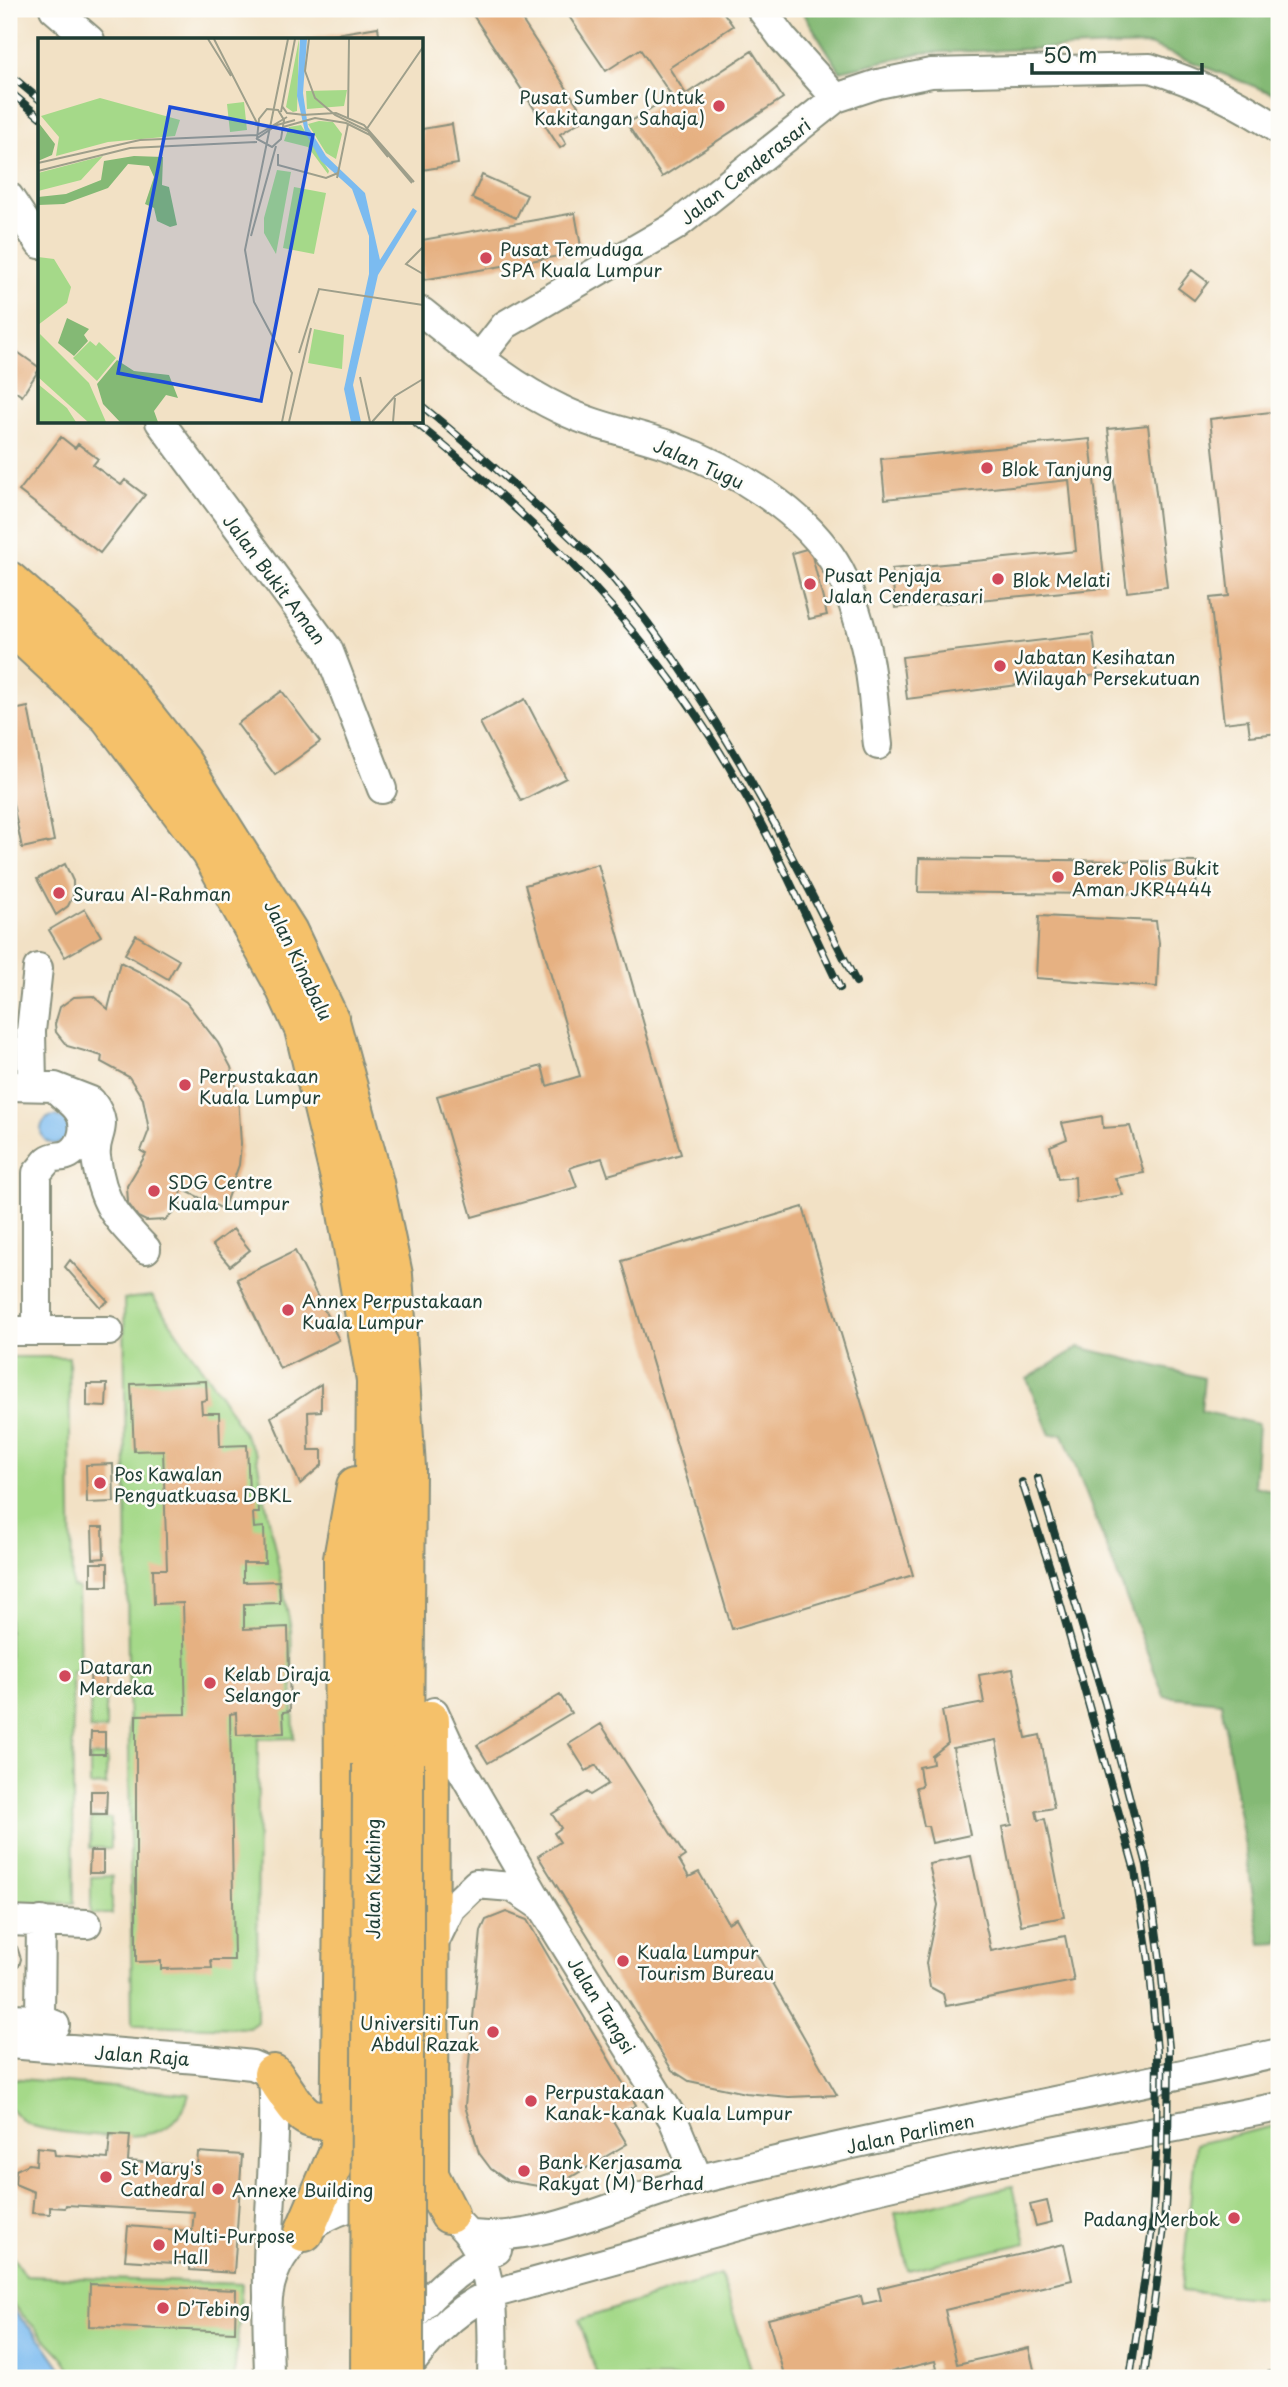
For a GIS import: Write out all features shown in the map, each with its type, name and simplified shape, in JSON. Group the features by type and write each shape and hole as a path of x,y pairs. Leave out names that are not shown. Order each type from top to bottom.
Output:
{"highway":[{"name":"Jalan Kinabalu","path":"9,582 106,665 173,752 233,841 288,932 310,975 330,1021 374,1183 393,1275 406,1468"},
{"name":"Jalan Kinabalu","path":"9,623 109,716 211,852 284,983 304,1029 343,1190 376,1380"},
{"path":"304,2232 338,2156 344,1820 343,1559 376,1380"},
{"name":"Jalan Kuching","path":"376,1380 402,2378"},
{"path":"406,1468 428,1564 429,2175 466,2243"},
{"name":"Jalan Kuching","path":"368,2378 388,1763 406,1468"},
{"path":"273,2074 306,2118 315,2123 339,2115"}],"street":[{"path":"54,9 88,38"},
{"path":"761,9 784,40 836,98"},
{"name":"Jalan Cenderasari","path":"480,357 505,325 674,227 836,98 878,84 931,73 1150,68 1192,83 1260,116 1279,130"},
{"path":"9,197 38,241"},
{"name":"Jalan Tugu","path":"424,314 522,389 562,410 607,428 671,446 733,475 799,522 823,546 839,570 854,606 866,647 878,745"},
{"name":"Jalan Bukit Aman","path":"161,424 328,649 383,789"},
{"path":"32,1086 31,1031 38,968"},
{"path":"32,1086 62,1098 78,1110 83,1121 83,1133 75,1149 69,1154 51,1158 28,1173 27,1282 37,1331"},
{"path":"32,1086 85,1097 99,1111 101,1137 96,1160 104,1197 112,1213 146,1249"},
{"path":"9,1331 109,1331"},
{"name":"Jalan Tangsi","path":"430,1703 456,1760 541,1906 673,2119 698,2179"},
{"name":"Jalan Tangsi","path":"430,1951 451,1908 476,1884 512,1887 541,1906"},
{"path":"9,1921 87,1924"},
{"path":"9,2018 48,2022 41,1921"},
{"name":"Jalan Raja","path":"9,2045 225,2062 252,2065 273,2074"},
{"name":"Jalan Parlimen","path":"268,2296 284,2255 304,2232 338,2209 377,2202 414,2203 466,2243 545,2228 698,2179 1279,2053"},
{"path":"270,2378 267,2246 277,2120 273,2074"},
{"path":"402,2378 426,2342 480,2299 851,2195 971,2167 1279,2107"},
{"path":"368,2378 466,2243"},
{"path":"466,2243 480,2299 491,2326 493,2376"},
{"path":"491,2326 510,2305 555,2279"}],"green space":[{"path":"801,9 1279,9 1279,96 1149,45 921,53 840,71"},
{"name":"Kelab Diraja Selangor","path":"152,1296 223,1399 256,1454 291,1629 294,1738 258,1739 257,2022 249,2028 132,2025 124,1299"},
{"path":"1079,1347 1204,1378 1201,1411 1258,1424 1254,1486 1279,1492 1279,1943 1261,1944 1221,1702 1164,1696 1063,1434 1050,1435 1027,1379"},
{"path":"9,1357 69,1357 72,1587 78,1588 80,1671 72,1671 74,1903 9,1903"},
{"path":"90,1697 106,1697 106,1730 90,1729"},
{"path":"90,1756 107,1756 106,1785 90,1786"},
{"path":"91,1818 111,1818 111,1848 90,1848"},
{"path":"112,1876 112,1914 91,1914 91,1877"},
{"path":"9,2078 189,2094 178,2116 170,2125 159,2131 132,2136 78,2134 33,2126 22,2120 9,2105"},
{"name":"Padang Merbok","path":"1279,2125 1279,2300 1181,2291 1196,2144"},
{"path":"1013,2186 1026,2243 908,2270 895,2213"},
{"path":"9,2251 25,2276 242,2284 234,2378 76,2378 63,2357 9,2301"},
{"path":"721,2275 754,2378 598,2378 579,2320"}],"water":[{"path":"55,1116 65,1120 69,1130 65,1140 55,1144 45,1140 41,1130 45,1120"},
{"path":"9,2306 43,2342 68,2378 9,2378"}],"building":[{"path":"469,9 520,9 516,11 586,118 560,134 566,144 560,148"},
{"path":"564,9 721,9 733,26 669,68 686,94 752,51 783,98 662,177 627,124 671,95 640,49 606,71"},
{"path":"378,27 380,38 312,38"},
{"path":"452,124 458,164 424,170 424,129"},
{"path":"482,175 527,195 516,218 472,198"},
{"path":"575,213 582,252 424,280 424,240"},
{"path":"1192,270 1208,282 1194,300 1178,288"},
{"path":"9,346 38,367 38,371 22,396 9,387"},
{"path":"1279,411 1279,733 1250,736 1248,720 1224,723 1210,598 1229,596 1210,419"},
{"path":"1148,425 1167,587 1127,592 1108,429"},
{"path":"61,437 75,448 78,444 98,459 93,465 121,485 125,480 145,495 100,553 19,491"},
{"path":"1090,439 1105,588 895,608 892,569 1076,551 1069,480 885,499 881,459"},
{"name":"Pusat Penjaja Jalan Cenderasari","path":"810,548 827,615 809,619 792,553"},
{"name":"Jabatan Kesihatan Wilayah Persekutuan","path":"1093,634 1098,675 907,699 902,657"},
{"path":"282,691 320,742 275,775 237,724"},
{"path":"525,699 566,778 521,801 480,723"},
{"path":"28,707 54,841 22,848 9,794 9,711"},
{"name":"Berek Polis Bukit Aman JKR4444","path":"919,858 1197,862 1196,895 918,892"},
{"name":"Surau Al-Rahman","path":"65,864 73,881 73,896 68,906 56,915 37,879"},
{"path":"598,864 681,1154 608,1175 602,1158 575,1166 570,1168 577,1187 472,1217 437,1096 542,1066 547,1086 580,1076 525,885"},
{"path":"85,909 101,936 65,957 49,930"},
{"path":"1039,916 1156,921 1159,943 1157,987 1036,978"},
{"path":"9,919 12,919 12,1051 9,1051"},
{"path":"136,935 179,960 168,979 125,954"},
{"name":"Perpustakaan Kuala Lumpur","path":"120,962 146,975 186,1002 218,1043 231,1067 238,1095 241,1144 239,1165 223,1209 182,1189 179,1208 165,1220 146,1221 138,1217 128,1203 127,1186 146,1154 141,1151 149,1130 143,1099 129,1077 101,1062 102,1056 67,1046 56,1032 55,1024 60,1007 74,997 93,996 108,1009"},
{"path":"1102,1116 1103,1128 1130,1126 1144,1173 1115,1178 1123,1195 1076,1203 1075,1177 1058,1179 1050,1146 1067,1139 1062,1123"},
{"path":"803,1207 913,1575 732,1629 622,1261"},
{"path":"233,1229 250,1250 230,1266 212,1245"},
{"name":"Annex Perpustakaan Kuala Lumpur","path":"295,1251 339,1340 280,1369 237,1279"},
{"path":"70,1260 108,1301 100,1307 65,1267"},
{"path":"206,1381 207,1400 201,1401 202,1413 219,1413 220,1446 247,1445 249,1492 258,1492 259,1513 253,1513 254,1528 264,1527 265,1563 243,1563 243,1582 279,1581 280,1603 244,1604 244,1629 288,1627 290,1711 283,1712 284,1733 237,1735 236,1713 230,1714 234,1960 211,1960 212,1968 161,1969 161,1961 136,1962 136,1715 186,1714 183,1603 154,1604 153,1569 167,1569 163,1450 134,1451 131,1384"},
{"path":"87,1384 107,1384 106,1407 87,1406"},
{"path":"321,1384 321,1411 308,1412 309,1450 322,1450 322,1465 300,1484 271,1417"},
{"name":"Pos Kawalan Penguatkuasa DBKL","path":"113,1464 114,1502 87,1503 86,1465"},
{"path":"92,1527 103,1527 104,1558 93,1559"},
{"path":"91,1563 108,1563 108,1586 91,1586"},
{"path":"1013,1669 1026,1738 1040,1735 1054,1808 1036,1811 1038,1820 1045,1819 1064,1917 1021,1925 1002,1827 1012,1825 996,1740 953,1748 970,1835 932,1843 928,1826 924,1826 916,1787 922,1786 919,1767 933,1764 932,1756 948,1743 942,1711 984,1703 979,1675"},
{"path":"90,1672 106,1672 106,1694 91,1694"},
{"path":"560,1695 571,1713 488,1763 477,1745"},
{"path":"601,1724 685,1856 679,1860 689,1877 699,1872 728,1923 736,1918 837,2095 789,2097 746,2093 689,2081 672,2070 538,1856 560,1842 554,1833 561,1828 552,1814 587,1792 590,1795 608,1784 596,1765 586,1771 569,1744"},
{"path":"91,1732 105,1732 105,1754 90,1754"},
{"path":"91,1791 107,1791 106,1814 91,1814"},
{"path":"90,1851 103,1851 103,1873 89,1873"},
{"path":"971,1856 991,1951 1065,1936 1074,1981 946,2006 943,1994 930,1987 926,1963 938,1905 929,1864"},
{"path":"506,1912 527,1920 636,2105 612,2119 627,2144 566,2180 544,2187 508,2181 491,2169 479,2153 465,2106 481,1931 486,1920"},
{"path":"9,1942 17,1947 21,1959 19,1966 9,1974"},
{"path":"110,2134 130,2135 128,2161 197,2166 198,2152 242,2155 234,2273 190,2270 190,2264 125,2260 128,2226 192,2231 194,2212 66,2205 65,2208 50,2207 50,2214 32,2213 34,2192 15,2184 16,2170 29,2164 36,2165 37,2147 54,2149 55,2155 108,2159"},
{"path":"1047,2201 1052,2222 1036,2226 1030,2205"},
{"path":"1064,2244 1072,2280 945,2310 957,2364 1029,2348 1036,2378 901,2378 937,2369 935,2361 867,2378 785,2378 768,2319 861,2296 863,2304 881,2300 878,2288"},
{"name":"D’Tebing","path":"90,2284 236,2290 235,2332 89,2326"},
{"path":"1279,2369 1279,2378 1250,2378 1250,2376"}],"railway":[{"path":"9,74 38,98"},
{"path":"9,91 38,115"},
{"path":"424,408 493,466 596,561 651,627 685,675 747,774 856,982"},
{"path":"417,424 508,501 552,544 594,588 672,681 707,732 753,809 840,988"},
{"path":"1038,1478 1105,1703 1147,1865 1160,1958 1169,2048 1168,2151 1164,2228 1144,2378"},
{"path":"1022,1482 1052,1574 1135,1871 1149,1961 1157,2051 1156,2152 1152,2229 1130,2378"}],"place":[{"name":"Pusat Sumber (Untuk Kakitangan Sahaja)","path":"719,106"},
{"name":"Pusat Temuduga SPA Kuala Lumpur","path":"486,258"},
{"name":"Blok Tanjung","path":"987,468"},
{"name":"Blok Melati","path":"998,579"},
{"name":"Pusat Penjaja Jalan Cenderasari","path":"810,584"},
{"name":"Jabatan Kesihatan Wilayah Persekutuan","path":"1000,666"},
{"name":"Berek Polis Bukit Aman JKR4444","path":"1058,877"},
{"name":"Surau Al-Rahman","path":"59,893"},
{"name":"Perpustakaan Kuala Lumpur","path":"185,1085"},
{"name":"SDG Centre Kuala Lumpur","path":"154,1191"},
{"name":"Annex Perpustakaan Kuala Lumpur","path":"288,1310"},
{"name":"Pos Kawalan Penguatkuasa DBKL","path":"100,1483"},
{"name":"Dataran Merdeka","path":"65,1676"},
{"name":"Kelab Diraja Selangor","path":"210,1683"},
{"name":"Kuala Lumpur Tourism Bureau","path":"623,1961"},
{"name":"Universiti Tun Abdul Razak","path":"493,2032"},
{"name":"Perpustakaan Kanak-kanak Kuala Lumpur","path":"531,2101"},
{"name":"Bank Kerjasama Rakyat (M) Berhad","path":"524,2171"},
{"name":"St Mary's Cathedral","path":"106,2177"},
{"name":"Annexe Building","path":"218,2189"},
{"name":"Padang Merbok","path":"1234,2218"},
{"name":"Multi-Purpose Hall","path":"159,2245"},
{"name":"D’Tebing","path":"163,2308"}]}
